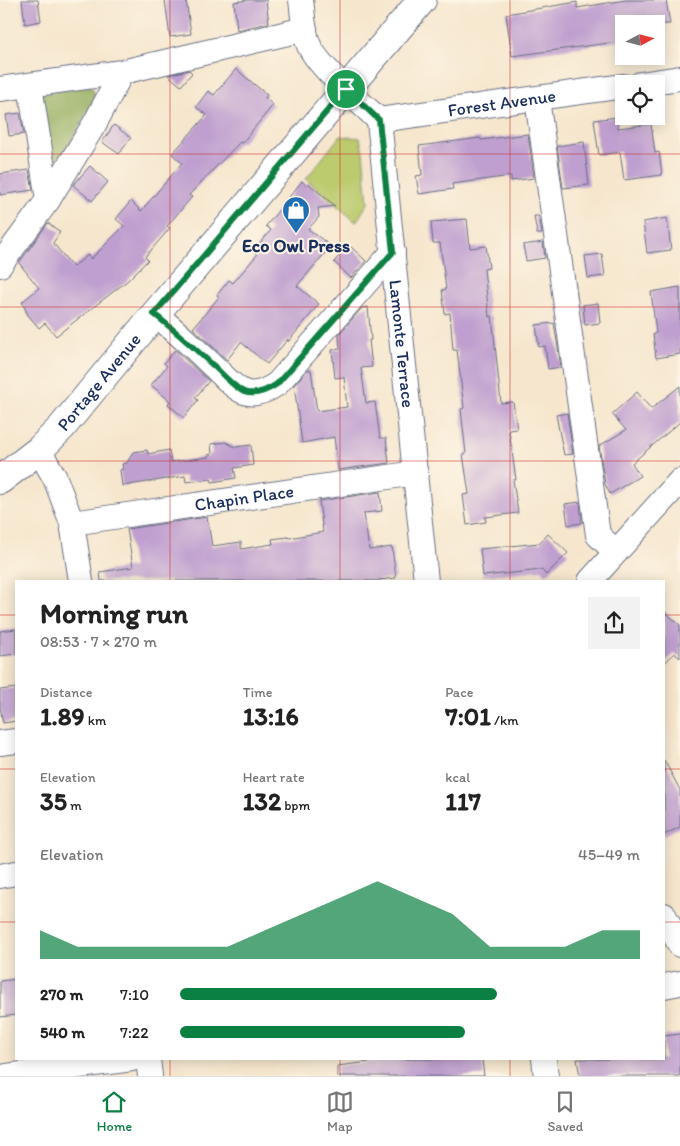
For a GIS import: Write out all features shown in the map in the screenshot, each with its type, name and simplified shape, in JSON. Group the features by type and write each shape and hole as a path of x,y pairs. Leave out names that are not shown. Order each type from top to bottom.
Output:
{"main road":[{"name":"Portage Avenue","path":"0,480 39,450 62,427 154,314 378,54 422,0"}],"street":[{"path":"302,0 307,42 312,52 346,89 379,120"},
{"path":"0,89 122,72 305,29"},
{"path":"0,265 48,200 95,123 122,72"},
{"path":"665,80 680,78"},
{"path":"30,86 48,200"},
{"name":"Forest Avenue","path":"379,120 615,87"},
{"path":"537,99 598,535 616,552"},
{"name":"Lamonte Terrace","path":"379,120 426,580"},
{"path":"154,314 175,330 230,382 245,392 258,393 277,384 393,252"},
{"path":"39,450 55,478 72,523 81,580"},
{"name":"Chapin Place","path":"72,523 416,473"},
{"path":"591,580 680,481"},
{"path":"0,743 15,741"},
{"path":"0,876 15,873"},
{"path":"665,917 680,945"},
{"path":"665,986 680,984"},
{"path":"7,1076 125,1060"},
{"path":"148,1060 150,1076"},
{"path":"544,1060 546,1076"}],"green space":[{"path":"87,85 93,89 95,96 63,158 56,159 49,156 40,94"},
{"path":"340,136 360,138 363,152 368,203 356,222 306,179"}],"building":[{"path":"22,0 38,0 41,21 25,24"},
{"path":"165,0 186,0 191,34 170,37"},
{"path":"266,0 269,23 237,30 234,2"},
{"path":"626,0 666,0 670,24 665,24 665,15 615,15 615,42 512,56 506,14 577,2 577,8"},
{"path":"236,69 267,95 265,98 273,105 242,143 240,142 189,195 192,197 167,226 170,228 145,257 148,260 127,281 56,336 45,323 39,328 28,315 22,302 39,288 19,263 48,223 60,232 53,243 73,267 88,255 91,259 124,226 116,219 131,201 141,211 182,163 172,154 207,115 196,107 208,91 214,95"},
{"path":"189,70 192,73 181,86 168,75"},
{"path":"20,113 24,134 9,136 6,115"},
{"path":"615,117 615,125 618,125 618,128 651,125 655,153 659,152 662,175 624,180 620,152 599,155 594,120"},
{"path":"114,125 131,138 119,154 102,142"},
{"path":"528,134 534,178 511,181 511,176 452,184 453,189 419,194 416,176 422,175 419,146"},
{"path":"584,142 589,185 563,188 557,146"},
{"path":"90,166 108,182 92,201 73,185"},
{"path":"29,170 33,190 0,195 0,174"},
{"path":"302,181 306,185 308,183 335,206 318,208 319,217 308,229 331,246 297,286 319,304 267,364 241,342 227,360 193,328 219,297 217,295 229,280 233,283 257,255 253,251 271,230 266,226"},
{"path":"534,216 539,216 542,234 537,234"},
{"path":"667,218 671,250 647,253 643,222"},
{"path":"467,219 470,248 486,246 489,268 484,269 489,317 492,316 501,403 513,402 517,429 509,430 516,480 513,480 518,513 485,517 486,522 467,525 463,495 469,494 463,454 466,454 461,409 464,408 457,350 453,350 450,313 445,314 442,290 446,289 440,243 433,243 431,222"},
{"path":"543,242 545,258 526,261 523,245"},
{"path":"349,245 366,261 351,278 334,262"},
{"path":"602,254 605,276 588,278 585,256"},
{"path":"680,287 680,354 656,358 653,334 656,333 651,292"},
{"path":"598,303 600,323 585,325 583,305"},
{"path":"368,307 372,367 361,368 366,403 375,402 380,438 386,438 389,463 338,470 334,437 302,443 294,385 307,370 311,370 317,411 347,407 344,377 335,378 332,350 340,349 339,334 362,308"},
{"path":"554,323 561,367 548,369 545,346 539,347 536,325"},
{"path":"175,350 209,381 195,398 198,400 184,418 168,404 170,401 151,385 167,366 164,363"},
{"path":"680,386 680,422 632,463 640,476 610,494 605,484 599,446 626,430 612,414 637,392 651,409"},
{"path":"567,413 573,454 564,455 556,415"},
{"path":"226,442 235,447 251,445 253,465 234,468 236,478 212,482 211,479 186,482 185,476 122,486 120,470 123,469 122,464 127,463 133,452 147,450 148,454 169,450 171,462 208,457 208,455 212,454 211,444"},
{"path":"380,492 382,511 364,513 369,550 392,547 396,578 379,580 101,580 100,572 133,567 127,529 207,517 212,546 241,542 241,549 273,544 272,539 323,532 319,501"},
{"path":"580,502 582,523 568,525 565,504"},
{"path":"548,534 568,553 546,575 542,570 483,576 480,549 540,543"},
{"path":"665,612 680,625 680,658 674,653 665,663"},
{"path":"15,629 15,654 0,656 0,631"},
{"path":"15,688 15,721 3,723 0,707 0,690"},
{"path":"665,762 680,790 680,827 665,834"},
{"path":"15,979 15,1015 0,1017 0,981"},
{"path":"680,1034 680,1076 580,1076 577,1060 665,1060 665,1036"},
{"path":"385,1060 482,1060 484,1076 337,1076 337,1066"}],"place":[{"name":"Eco Owl Press","path":"296,234"}],"route":[{"path":"346,89 379,120 393,252 277,384 258,393 245,392 230,382 175,330 154,314 346,89"}]}
